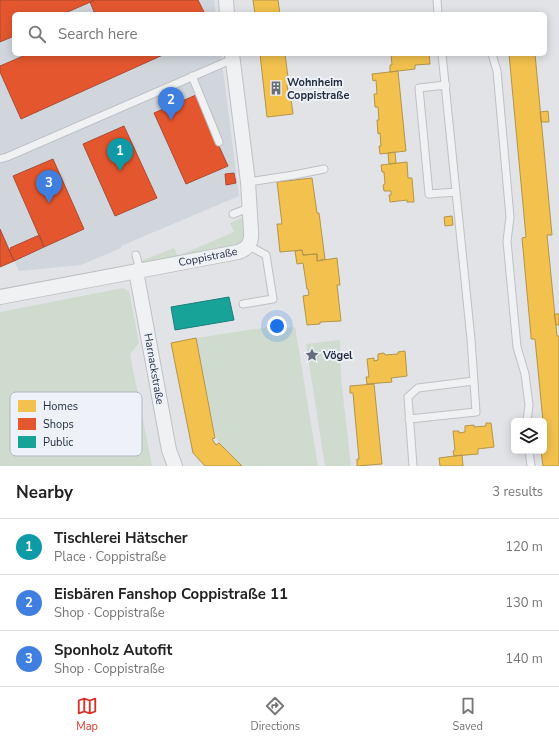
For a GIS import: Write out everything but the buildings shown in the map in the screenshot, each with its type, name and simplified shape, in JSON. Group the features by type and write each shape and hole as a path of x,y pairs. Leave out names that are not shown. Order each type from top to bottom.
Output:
{"street":[{"path":"226,0 227,12"},
{"name":"Coppistraße","path":"0,297 238,252 249,246 252,239 248,182 233,56"},
{"name":"Harnackstraße","path":"138,270 169,450 175,466"}],"lane":[{"path":"437,0 438,12"},
{"path":"0,158 7,157 192,76 233,56"},
{"path":"409,419 476,412 471,339 442,56"},
{"path":"492,56 496,72 510,217 507,241 517,347 525,374 529,405 527,418"},
{"path":"192,76 219,142"},
{"path":"446,85 419,88 429,194 456,192"},
{"path":"248,182 324,169"},
{"path":"233,214 249,208"},
{"path":"243,304 273,299 266,256 249,246"},
{"path":"136,255 138,270"},
{"path":"414,466 408,398 418,388 474,382"},
{"path":"529,454 530,466"}],"shaded area":[{"path":"0,0 214,0 216,12 12,12 12,56 221,56 239,196 121,246 121,248 81,265 19,271 14,261 0,267"},
{"path":"241,218 245,220 247,234 241,245 142,263 143,260 174,248 178,256 234,232 230,223"},
{"path":"123,288 129,291 139,343 130,354 137,392 10,392 10,456 142,456 142,415 152,466 0,466 0,312"},
{"path":"281,325 281,329 295,327 318,466 242,466 219,443 216,438 196,338"},
{"path":"340,340 341,378 351,466 325,466 306,344"}],"place":[{"name":"Wohnheim Coppistraße","path":"276,88"},
{"name":"Eisbären Fanshop Coppistraße 11","path":"171,120"},
{"name":"Tischlerei Hätscher","path":"120,171"},
{"name":"Sponholz Autofit","path":"49,203"},
{"name":"Vögel","path":"312,355"}]}
